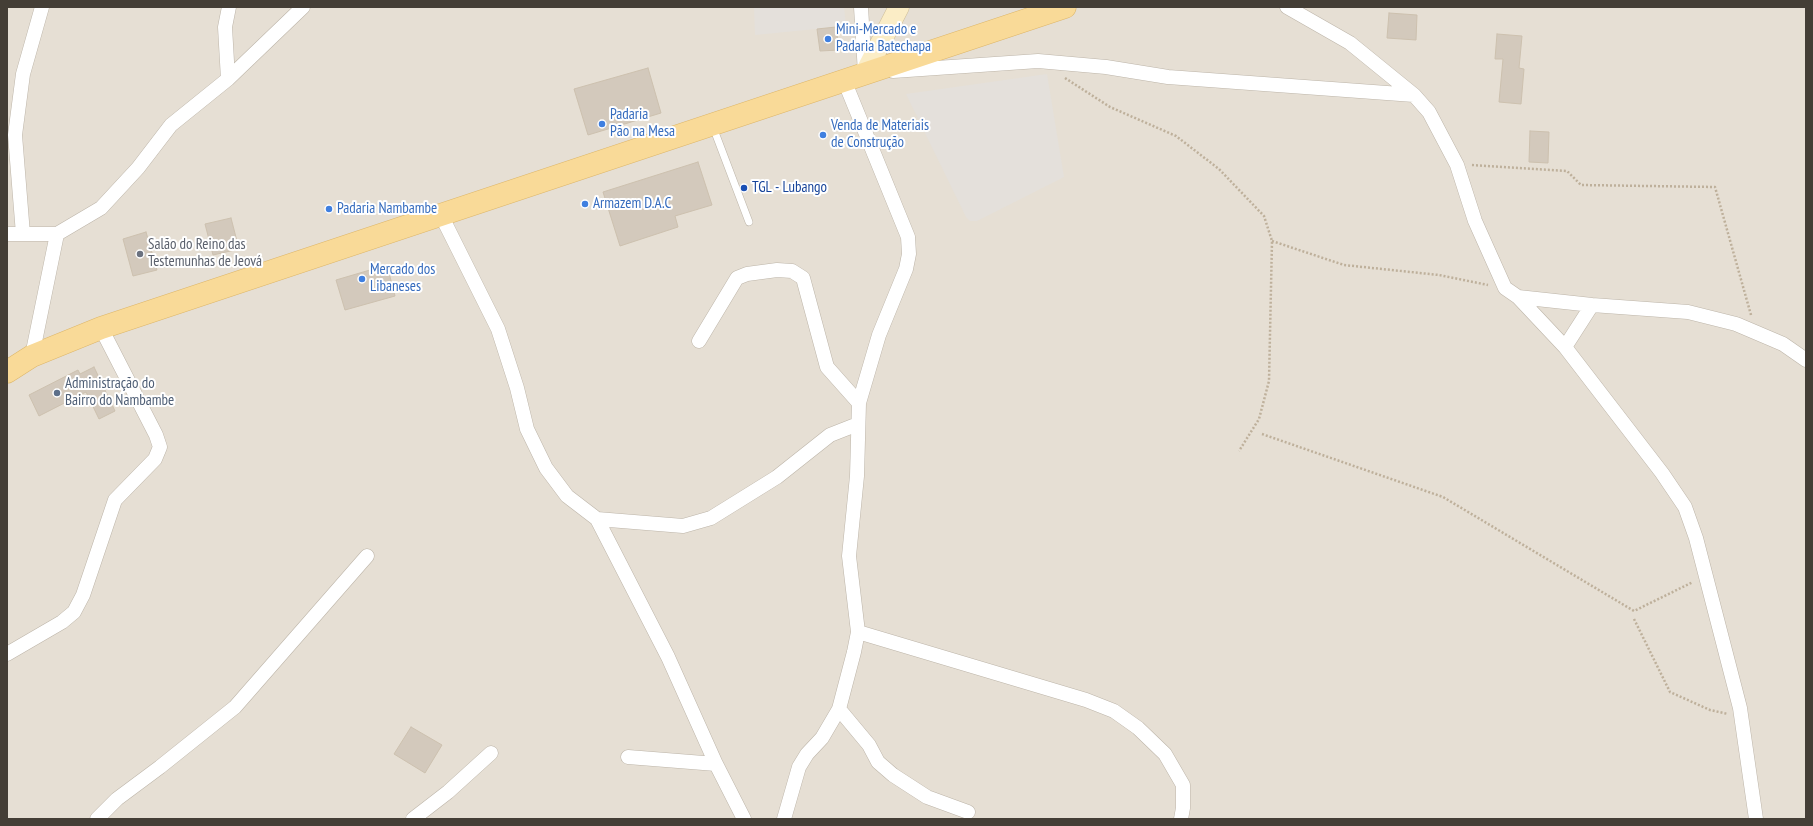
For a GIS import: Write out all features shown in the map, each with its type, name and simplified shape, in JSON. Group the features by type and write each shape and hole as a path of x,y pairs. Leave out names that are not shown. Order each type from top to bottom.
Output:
{"main road":[{"path":"7,372 32,356 101,328 1065,7"}],"street":[{"path":"23,234 15,135 23,74 42,7"},
{"path":"228,79 226,27 229,7"},
{"path":"7,234 57,234 101,208 138,168 171,126 228,79 303,7"},
{"path":"861,7 865,73"},
{"path":"865,73 899,7"},
{"path":"1287,7 1350,43 1414,95 1430,112 1457,165 1475,221 1505,288 1518,297 1564,347 1662,473 1685,507 1696,538 1740,708 1756,819"},
{"path":"865,73 1038,61 1106,66 1168,77 1414,95"},
{"path":"784,819 799,767 807,754 822,738 839,709 854,652 858,632 849,556 857,476 859,403 879,335 906,269 908,237 844,80"},
{"path":"441,215 498,329 517,388 527,429 546,468 567,496 597,519 668,657 716,764 744,819"},
{"path":"32,356 57,234"},
{"path":"699,342 737,278 747,274 778,270 792,271 803,278 827,367 859,403"},
{"path":"1518,297 1592,305 1688,312 1736,324 1783,344 1806,360"},
{"path":"1564,347 1592,305"},
{"path":"7,654 62,622 74,612 83,595 115,500 156,459 160,447 156,435 101,328"},
{"path":"597,519 683,526 711,518 777,477 830,435 858,424"},
{"path":"96,819 117,799 160,767 235,707 367,556"},
{"path":"858,632 1086,700 1114,711 1138,728 1165,754 1183,785 1184,808 1181,819"},
{"path":"839,709 869,745 878,762 893,775 927,797 968,812"},
{"path":"413,819 448,792 491,753"},
{"path":"628,757 716,764"}],"lane":[{"path":"712,124 749,222"}],"path":[{"path":"1064,78 1110,107 1176,136 1219,169 1264,216 1272,241 1269,381 1258,419 1239,451"},
{"path":"1471,165 1567,171 1581,185 1715,187 1751,316"},
{"path":"1272,241 1344,265 1439,275 1505,288"},
{"path":"1262,434 1443,497 1634,611 1697,580"},
{"path":"1634,619 1670,692 1710,710 1731,715"}],"shaded area":[{"path":"7,7 1806,7 1806,819 7,819"},
{"path":"754,7 844,7 846,26 755,35"},
{"path":"1047,74 1064,177 977,221 970,221 966,217 906,94"}],"building":[{"path":"1389,13 1417,15 1416,40 1387,38"},
{"name":"Mini-Mercado e Padaria Batechapa","path":"836,27 839,50 820,51 817,29"},
{"path":"1497,34 1522,36 1519,68 1524,69 1521,104 1499,102 1503,59 1495,59"},
{"path":"648,68 661,113 588,135 574,89"},
{"path":"1530,131 1549,132 1548,163 1529,162"},
{"path":"698,162 712,205 675,216 678,227 620,246 603,192"},
{"path":"231,218 239,249 213,255 205,224"},
{"name":"Salão do Reino das Testemunhas de Jeová","path":"146,232 157,270 133,276 123,239"},
{"path":"387,265 395,296 345,310 336,280"},
{"name":"Administração do Bairro do Nambambe","path":"94,367 115,411 99,419 86,392 39,416 29,395 78,370 80,374"},
{"path":"411,727 442,745 425,773 394,754"}],"place":[{"name":"Mini-Mercado e Padaria Batechapa","path":"828,39"},
{"name":"Padaria Pão na Mesa","path":"602,124"},
{"name":"Venda de Materiais de Construção","path":"823,135"},
{"name":"TGL - Lubango","path":"744,188"},
{"name":"Armazem D.A.C","path":"585,204"},
{"name":"Padaria Nambambe","path":"329,209"},
{"name":"Salão do Reino das Testemunhas de Jeová","path":"140,254"},
{"name":"Mercado dos Libaneses","path":"362,279"},
{"name":"Administração do Bairro do Nambambe","path":"57,393"}]}
